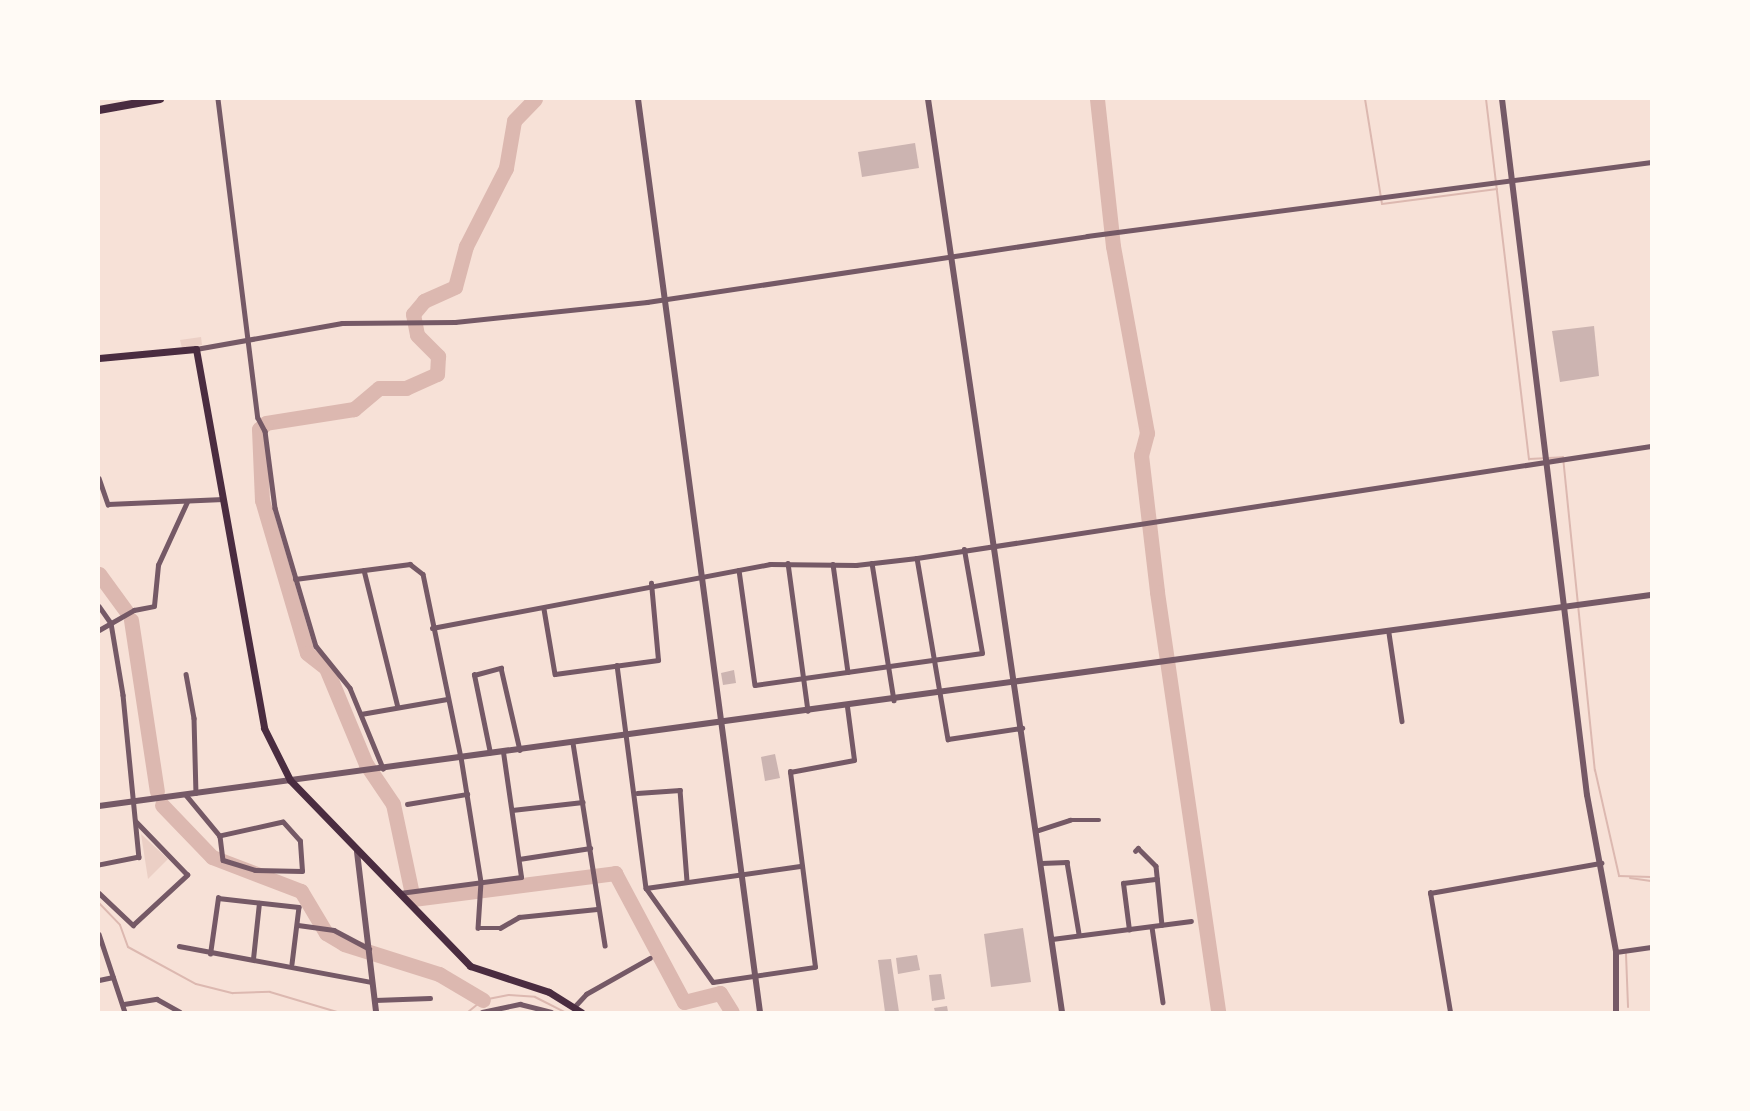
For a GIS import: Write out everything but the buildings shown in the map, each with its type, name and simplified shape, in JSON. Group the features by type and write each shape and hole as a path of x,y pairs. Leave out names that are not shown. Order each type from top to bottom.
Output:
{"main road":[{"path":"99,110 160,99"},
{"path":"99,358 196,349 264,728 290,780 397,894 470,966 574,1006 581,1012"}],"street":[{"path":"218,99 247,339 268,474 295,579 316,646 350,688 383,768"},
{"path":"638,99 760,1012"},
{"path":"928,99 1062,1012"},
{"path":"1502,99 1544,466 1587,795 1602,863 1616,952 1616,1012"},
{"path":"196,349 342,323 516,318 663,299 952,255 1511,177 1651,162"},
{"path":"432,628 544,609 651,583 703,575 788,563 872,563 917,558 1544,466 1651,446"},
{"path":"99,478 108,504 223,499"},
{"path":"99,630 134,610 154,606 158,565 187,502"},
{"path":"739,570 755,685 982,653 964,550"},
{"path":"917,558 948,739 1022,728"},
{"path":"788,563 808,711"},
{"path":"872,563 894,700"},
{"path":"833,564 848,672"},
{"path":"295,579 415,566 425,580 432,628 461,757 481,882 476,921 486,930 519,917 597,909"},
{"path":"364,570 398,707"},
{"path":"544,609 555,674 658,660 651,583"},
{"path":"99,806 847,707 1013,682 1389,633 1651,595"},
{"path":"99,606 111,623 133,770 132,802 139,857 99,866"},
{"path":"1389,633 1402,721"},
{"path":"617,665 637,793 646,888 713,982 815,967 790,772 854,760 847,707"},
{"path":"490,754 474,675 501,668 520,750"},
{"path":"186,674 194,718 196,793"},
{"path":"361,714 447,699"},
{"path":"573,743 590,848 597,909 605,945"},
{"path":"397,894 521,878 503,752"},
{"path":"637,793 680,790 687,882"},
{"path":"408,804 467,794"},
{"path":"186,795 220,836 222,860 255,870 302,871 300,841 283,822 220,836"},
{"path":"512,810 583,802"},
{"path":"1036,831 1070,820 1100,820"},
{"path":"99,893 133,925 186,875 136,822"},
{"path":"519,859 590,848"},
{"path":"1135,851 1138,848 1156,866 1162,925"},
{"path":"357,852 376,1012"},
{"path":"1041,863 1067,862 1079,934"},
{"path":"1450,1012 1430,892 1602,863"},
{"path":"646,888 801,866"},
{"path":"1129,930 1123,883 1157,879"},
{"path":"210,954 218,898 299,907 292,964"},
{"path":"253,959 259,903"},
{"path":"1052,939 1191,921"},
{"path":"298,926 334,930 369,949"},
{"path":"1152,927 1163,1002"},
{"path":"99,934 125,1012"},
{"path":"179,946 210,954 292,964 372,982"},
{"path":"1616,952 1651,946"},
{"path":"574,1006 586,994 650,958"},
{"path":"99,980 113,977"},
{"path":"375,1000 430,998"},
{"path":"124,1004 157,999 180,1012"},
{"path":"482,1012 520,1004 551,1012"}],"shaded area":[{"path":"201,337 202,345 182,348 180,340"},
{"path":"141,834 168,859 148,879"}],"waterway":[{"path":"535,99 514,121 506,168 466,246 455,287 424,301 413,314 417,335 438,356 437,374 406,388 379,388 354,409 266,423 259,429 262,500 307,653 326,668 366,764 393,804 413,899 615,873 684,1002 720,993 732,1012"},
{"path":"1097,99 1113,246 1147,433 1141,455 1157,592 1218,1012"},
{"path":"1365,99 1382,204 1497,189"},
{"path":"1486,99 1529,459 1563,457 1595,770 1619,876 1651,877"},
{"path":"99,574 126,611"},
{"path":"131,620 157,791"},
{"path":"162,805 212,857 301,891 326,933 344,944 439,974 483,1000"},
{"path":"1630,878 1651,881"},
{"path":"99,903 120,925 128,947 196,984 233,993 270,992 337,1012"},
{"path":"1626,954 1628,1007"},
{"path":"468,1012 483,1000 509,995 535,997 565,1012"}]}
